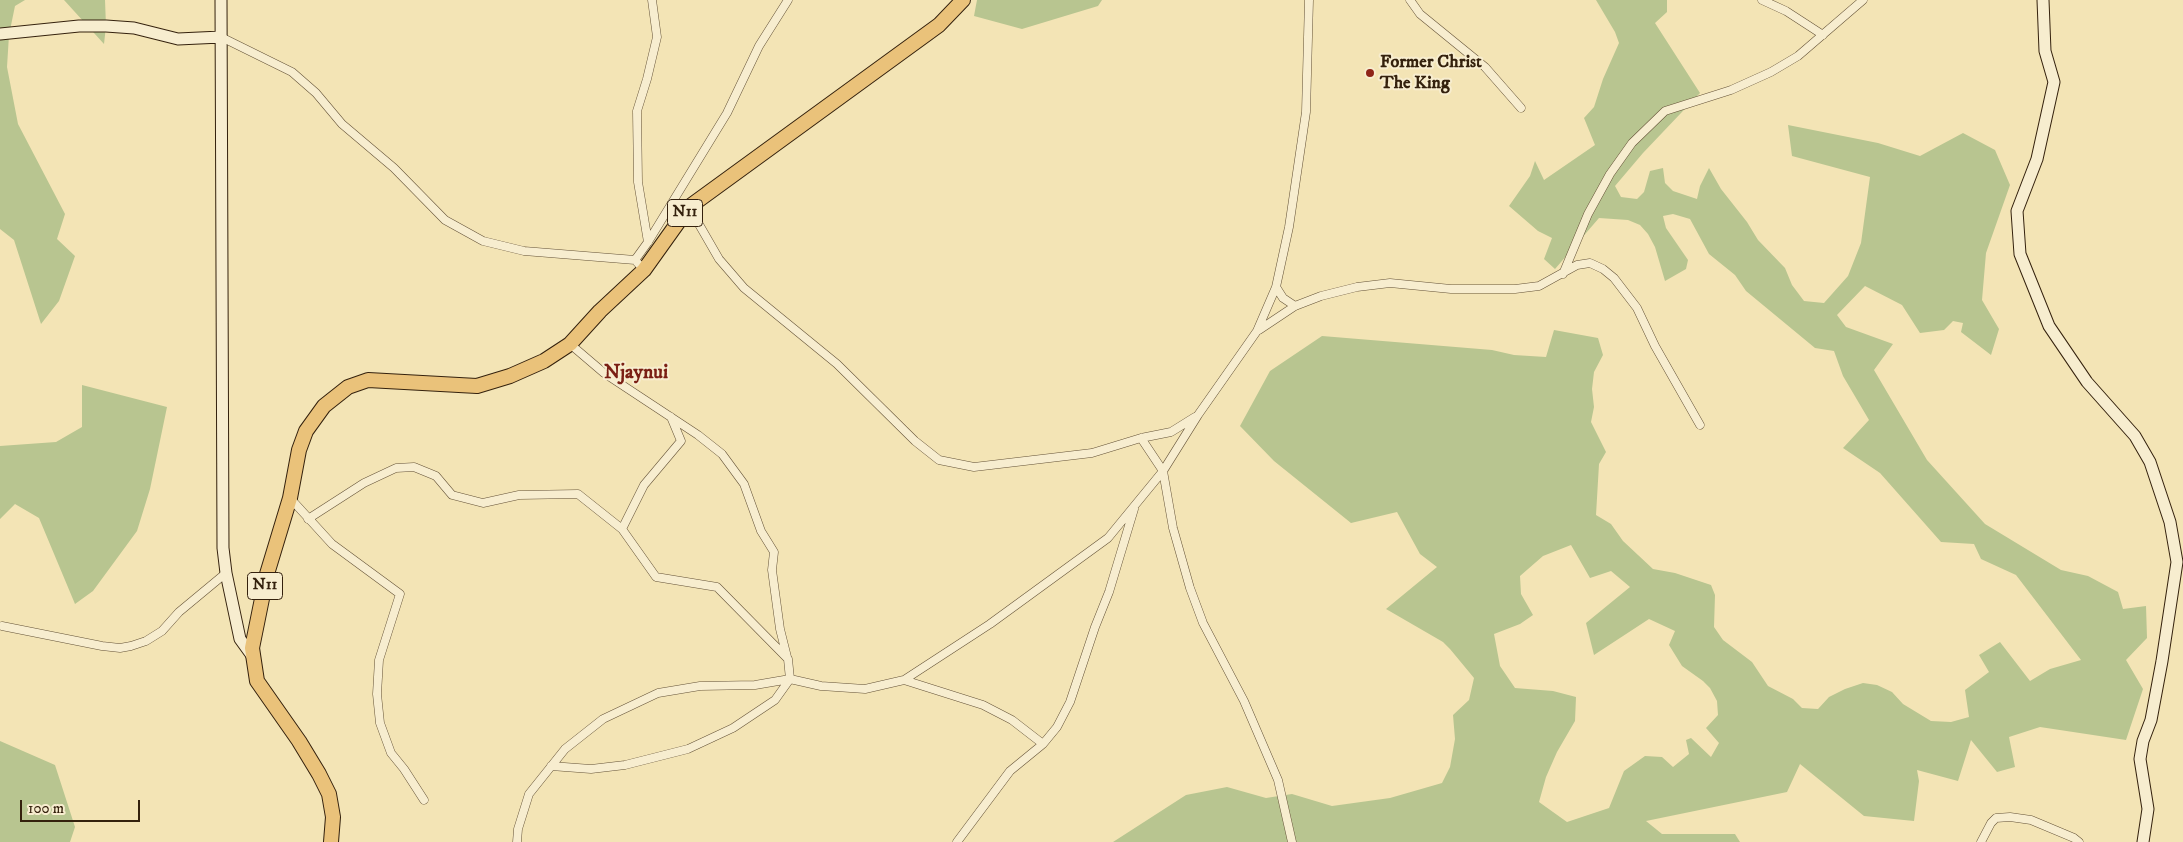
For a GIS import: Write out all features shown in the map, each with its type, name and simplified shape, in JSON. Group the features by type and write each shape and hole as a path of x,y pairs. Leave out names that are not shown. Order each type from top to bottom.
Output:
{"highway":[{"name":"N11","path":"331,842 333,817 329,794 299,741 257,681 252,648 267,574 290,498 299,450 306,431 324,406 348,387 368,380 477,386 510,376 544,361 570,344 689,207 939,25 963,0"}],"street":[{"path":"221,0 223,548 226,573 240,639 255,660"},
{"path":"648,242 638,182 637,110 657,37 652,0"},
{"path":"0,34 79,26 106,26 134,28 178,39 221,37 292,72 316,93 342,124 394,168 445,220 483,241 524,251 640,265 648,242 727,113 760,46 788,0"},
{"path":"517,842 518,829 529,794 566,750 603,719 658,693 700,686 755,686 790,679 821,686 865,689 904,680 990,624 1108,538 1163,471 1198,415 1257,331 1276,287 1289,227 1306,112 1309,0"},
{"path":"1410,0 1420,14 1485,67 1521,108"},
{"path":"1762,0 1786,11 1823,35"},
{"path":"1563,274 1588,214 1610,174 1632,142 1665,110 1709,98 1753,81 1798,56 1863,0"},
{"path":"2043,0 2045,51 2054,82 2037,159 2017,211 2020,254 2049,326 2087,382 2135,436 2150,462 2170,522 2177,562 2151,720 2143,740 2140,759 2148,809 2143,842"},
{"path":"689,207 719,259 744,288 837,364 915,441 939,460 974,467 1092,453 1141,438 1171,432 1198,415"},
{"path":"1257,331 1295,306 1330,293 1358,287 1390,283 1451,289 1515,289 1539,286 1577,265 1590,263 1604,269 1614,278 1637,308 1655,346 1700,425"},
{"path":"1276,287 1283,298 1295,306"},
{"path":"551,766 592,769 625,765 688,749 733,728 775,700 790,679 788,659 780,629 772,570 774,552 761,531 744,484 722,454 604,373 570,344"},
{"path":"622,529 644,485 682,441 671,418"},
{"path":"1141,438 1163,471 1173,528 1190,588 1203,623 1244,701 1278,780 1292,842"},
{"path":"308,519 364,483 396,468 414,467 436,476 452,495 483,503 519,495 578,494 622,529 656,577 717,587 788,659"},
{"path":"290,498 332,544 400,594 380,660 377,694 380,723 391,753 424,800"},
{"path":"957,842 1010,771 1043,744 1057,727 1070,702 1109,592 1130,527 1134,508"},
{"path":"2,626 102,646 120,648 131,646 146,641 162,631 179,612 226,573"},
{"path":"904,680 983,705 1012,720 1043,744"},
{"path":"1981,842 1991,823 1996,818 2010,817 2031,820 2074,838 2079,842"}],"green space":[{"path":"0,0 25,0 15,6 9,35 7,67 18,124 65,214 57,239 75,256 59,301 41,324 14,240 0,229"},
{"path":"64,0 105,0 106,26 104,44"},
{"path":"977,0 1102,0 1098,6 1022,29 974,16"},
{"path":"1596,0 1667,0 1667,12 1655,23 1700,93 1643,153 1615,186 1621,197 1637,199 1644,192 1650,171 1663,168 1665,183 1673,191 1697,199 1700,186 1709,168 1721,189 1747,222 1758,240 1785,268 1792,285 1804,301 1824,303 1848,276 1861,243 1870,177 1792,156 1788,125 1878,143 1920,156 1963,133 1995,150 2010,185 1986,253 1982,300 1999,329 1991,355 1961,332 1963,323 1953,321 1944,330 1920,333 1902,305 1865,286 1837,315 1846,327 1893,344 1874,370 1927,460 1985,524 2061,570 2088,576 2118,592 2123,609 2146,606 2147,638 2126,660 2143,689 2126,740 2040,727 2009,737 2015,767 1997,772 1971,740 1958,781 1917,770 1919,781 1914,821 1864,816 1800,764 1787,792 1646,821 1662,834 1735,834 1740,842 1113,842 1186,795 1227,787 1266,798 1292,794 1332,806 1390,798 1442,783 1450,767 1455,739 1453,715 1469,700 1474,678 1443,642 1386,609 1437,567 1420,554 1397,512 1351,523 1274,461 1240,426 1270,371 1322,336 1492,350 1514,355 1546,357 1554,330 1598,338 1603,355 1594,372 1592,389 1594,407 1591,422 1606,452 1599,464 1596,515 1611,524 1623,541 1653,569 1675,573 1711,585 1715,595 1714,627 1723,640 1752,662 1768,686 1793,699 1802,708 1818,709 1829,697 1863,683 1877,685 1892,692 1903,704 1931,721 1951,722 1969,717 1965,690 1989,672 1979,655 2000,642 2030,681 2050,669 2081,660 2016,575 1981,559 1974,544 1941,542 1880,473 1843,448 1869,420 1843,376 1834,351 1815,348 1746,291 1735,275 1709,254 1690,219 1673,214 1663,216 1666,228 1688,260 1686,269 1665,281 1655,247 1648,234 1640,225 1628,220 1599,218 1555,269 1544,259 1552,238 1538,231 1509,206 1530,176 1535,161 1544,180 1595,145 1584,118 1594,107 1603,79 1619,43 1615,32","holes":["1571,545 1590,578 1611,571 1630,587 1586,623 1594,655 1649,619 1675,631 1669,645 1682,666 1703,681 1710,688 1717,701 1718,715 1706,728 1719,743 1711,757 1691,738 1686,740 1689,754 1673,767 1662,757 1645,756 1624,771 1609,808 1567,822 1539,802 1546,777 1557,752 1575,721 1576,697 1553,691 1515,688 1500,666 1494,634 1520,624 1533,615 1521,594 1520,576 1543,556"]},
{"path":"82,385 167,407 150,489 137,531 93,591 75,604 39,518 15,504 0,519 0,446 56,442 82,427"},
{"path":"0,741 55,765 75,827 70,842 0,842"}],"place":[{"name":"Former Christ The King","path":"1370,73"}],"district":[{"name":"Njaynui","path":"636,374"}]}
